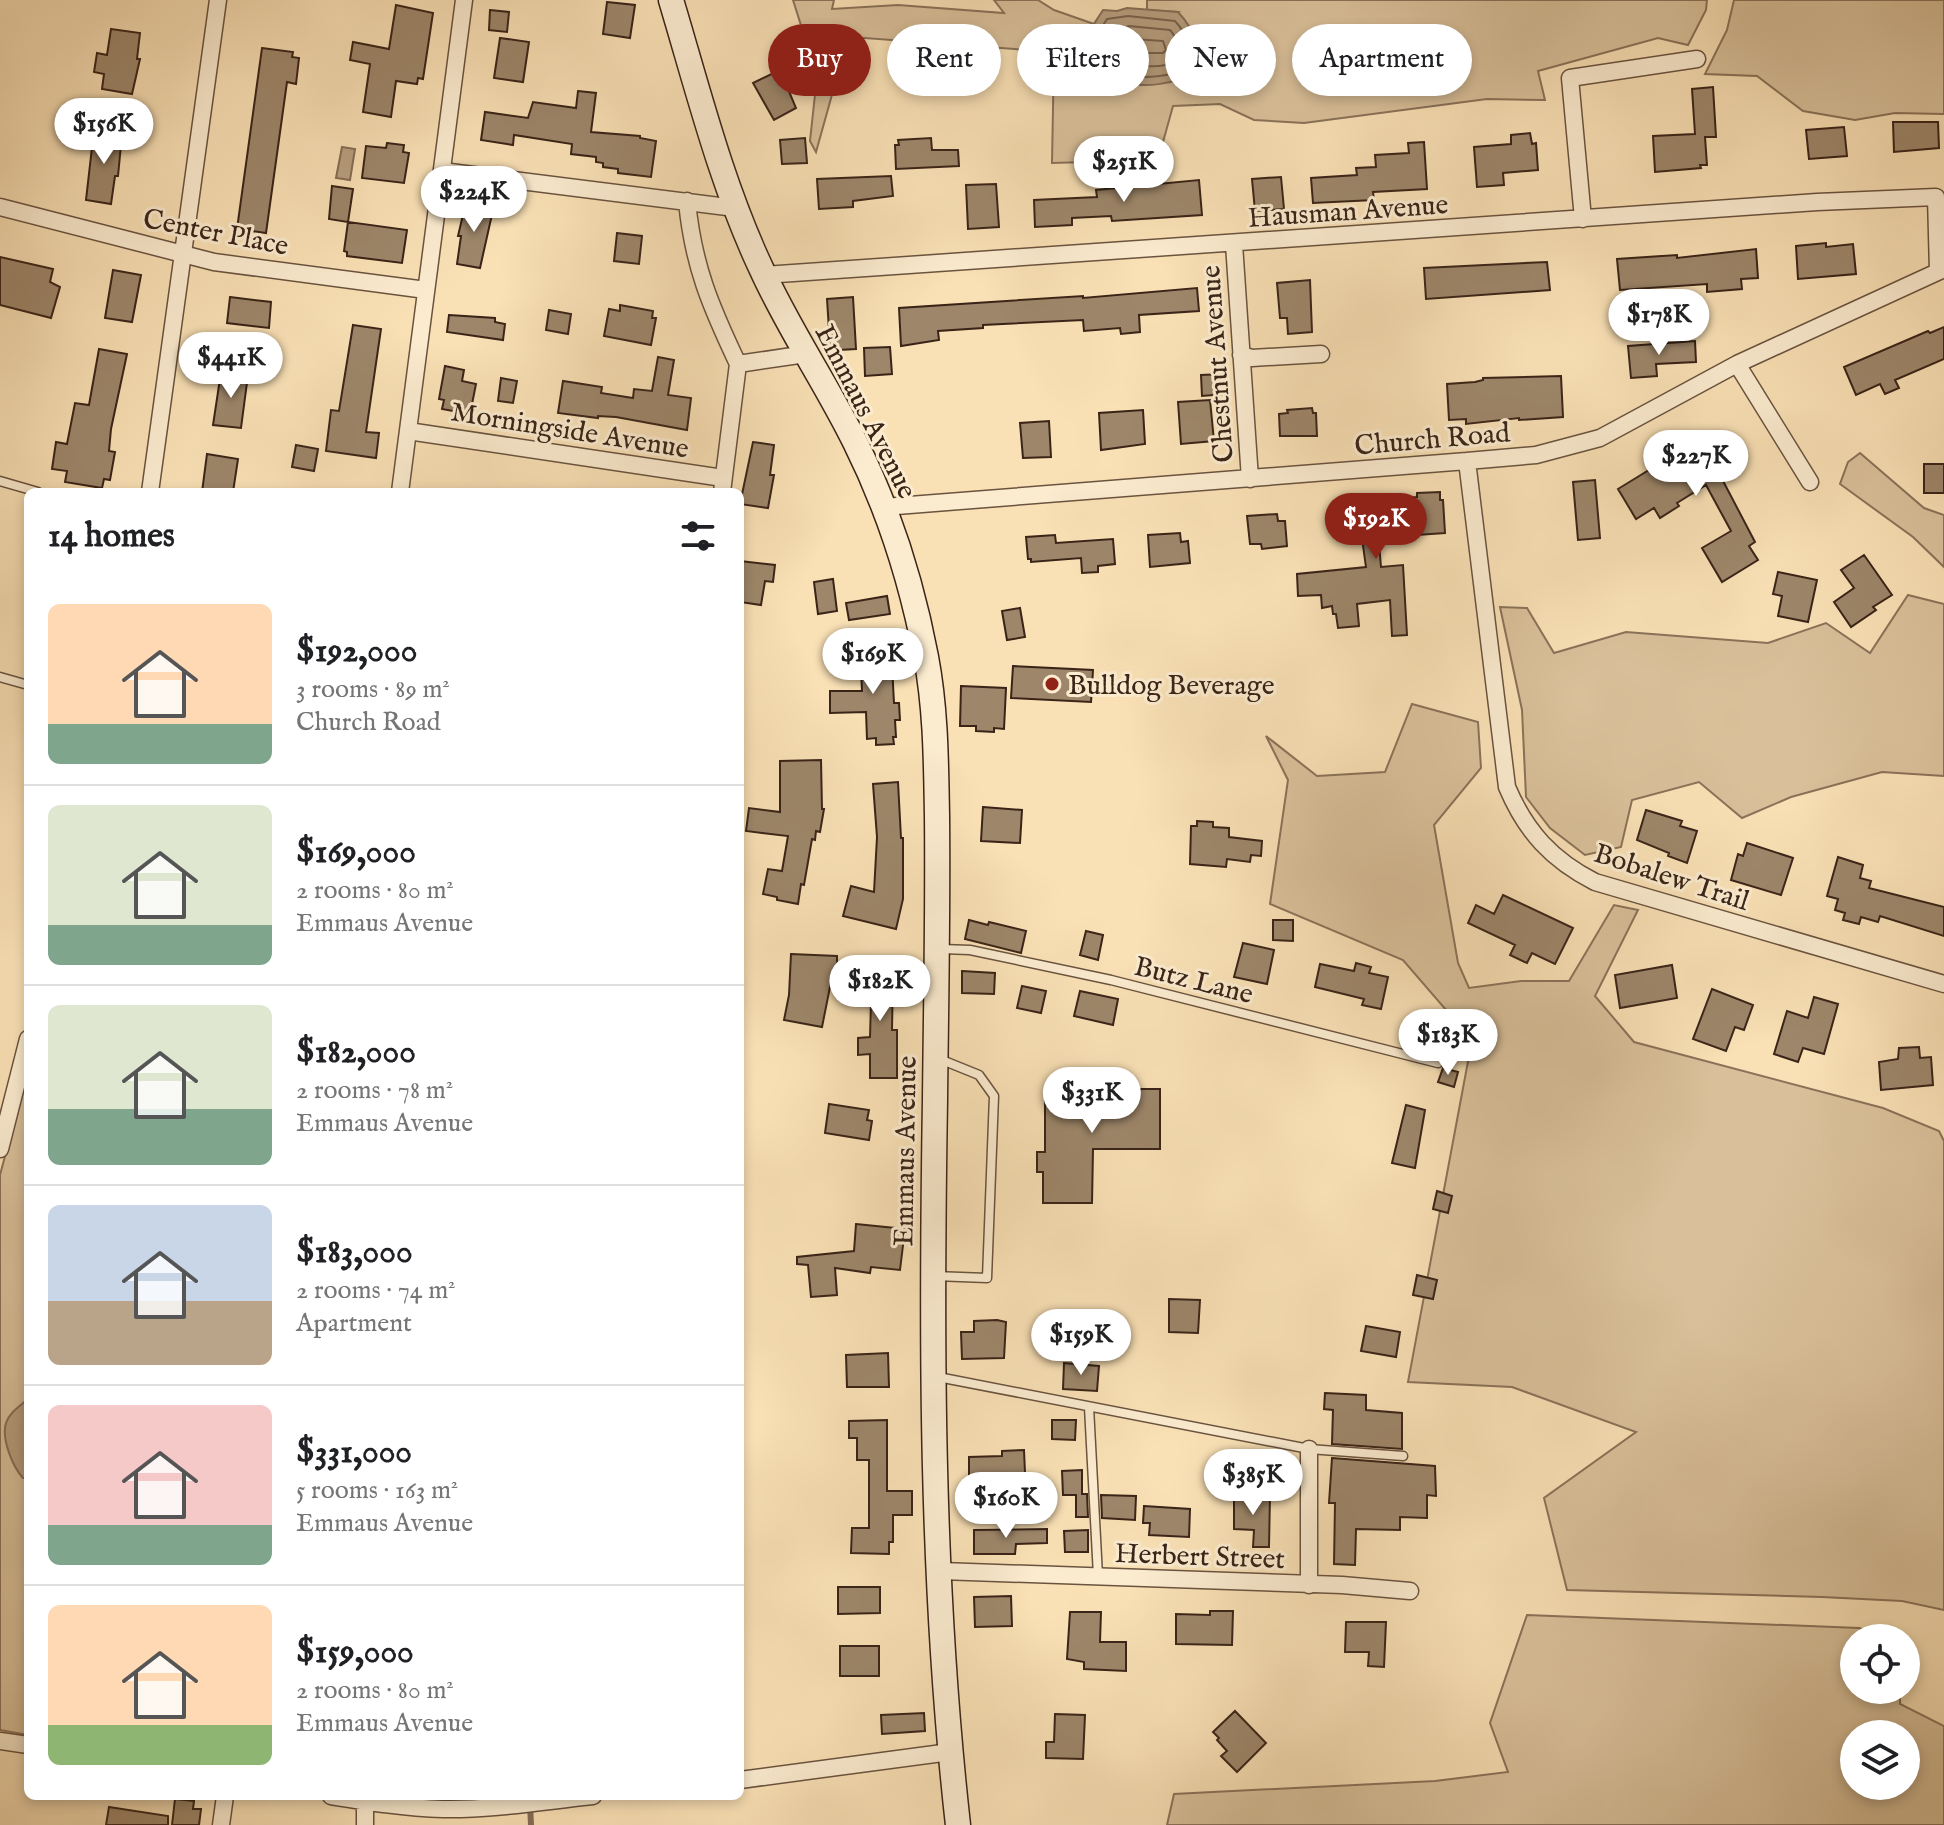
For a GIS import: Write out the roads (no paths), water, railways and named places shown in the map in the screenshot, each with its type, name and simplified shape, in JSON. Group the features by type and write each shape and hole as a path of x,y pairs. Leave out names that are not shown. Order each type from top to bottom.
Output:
{"main road":[{"name":"Emmaus Avenue","path":"671,0 735,208 764,275 856,444 884,507 912,593 927,661 936,731 933,1376 950,1752 958,1825"}],"street":[{"path":"151,488 218,0"},
{"path":"401,488 464,0"},
{"path":"1583,219 1570,78 1697,59"},
{"path":"442,171 735,208"},
{"name":"Hausman Avenue","path":"764,275 1817,202 1936,197 1941,270"},
{"path":"687,201 690,237 699,275 738,364 722,485"},
{"name":"Center Place","path":"0,207 214,262 426,290"},
{"name":"Chestnut Avenue","path":"1234,244 1250,479"},
{"name":"Church Road","path":"884,507 1536,455 1600,438 1737,364 1941,270"},
{"path":"738,364 806,354"},
{"path":"1241,355 1252,358 1321,354"},
{"path":"1737,364 1810,482"},
{"name":"Morningside Avenue","path":"408,431 722,485"},
{"name":"Bobalew Trail","path":"1467,461 1507,787 1532,835 1571,870 1595,882 1944,984"},
{"path":"0,1149 24,1055"},
{"path":"1309,1449 1309,1585"},
{"name":"Herbert Street","path":"941,1571 1410,1591"},
{"path":"0,1741 24,1744"},
{"path":"744,1779 950,1752"},
{"path":"221,1825 224,1800"},
{"path":"358,1800 445,1809 557,1800"},
{"path":"365,1801 365,1825"}],"lane":[{"path":"0,481 24,488"},
{"path":"0,677 24,684"},
{"name":"Butz Lane","path":"937,949 970,950 1111,980 1438,1063"},
{"path":"933,1276 987,1278 994,1096 979,1075 935,1057"},
{"path":"933,1376 1309,1449 1403,1456"},
{"path":"1089,1407 1098,1577"}],"water":[{"path":"1127,8 1178,12 1187,24 1165,24 1165,83 1149,85 1149,24 1094,24 1103,10"},
{"path":"342,147 355,149 350,180 336,178"},
{"path":"24,1402 24,1478 15,1467 5,1437 6,1423"}],"waterway":[{"path":"530,1804 531,1825"}],"place":[{"name":"Bulldog Beverage","path":"1052,684"}]}
